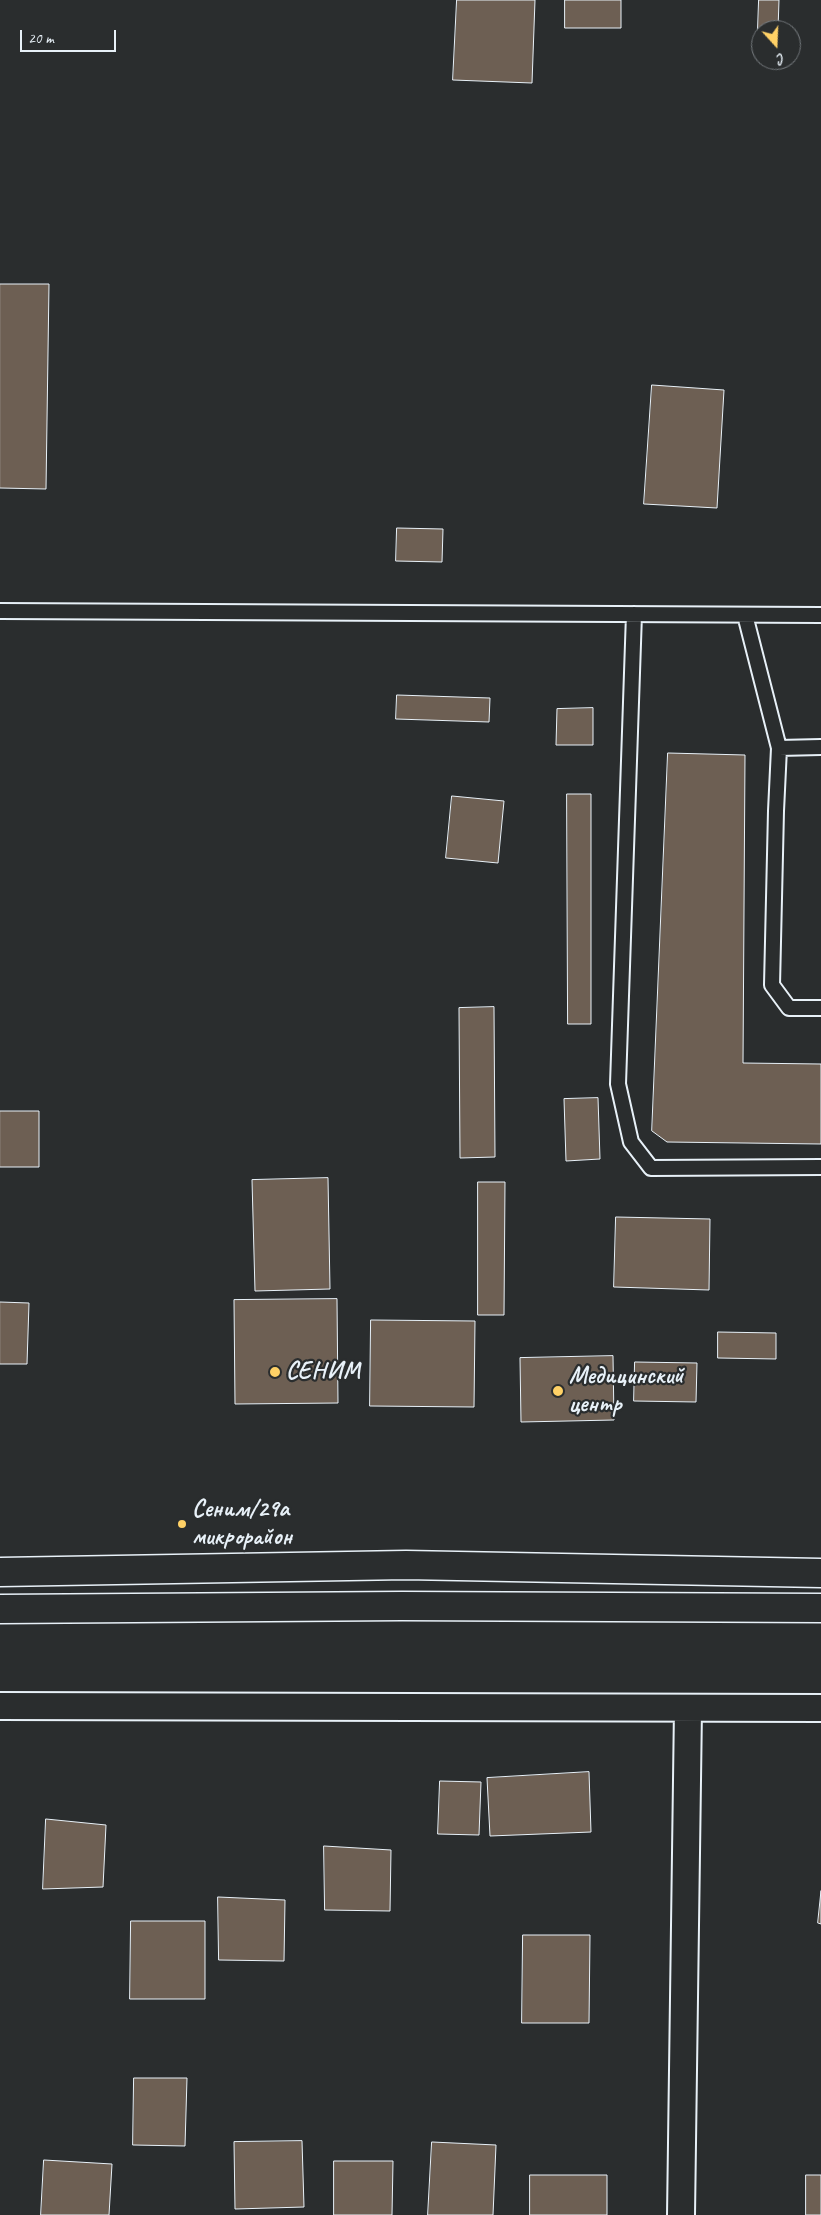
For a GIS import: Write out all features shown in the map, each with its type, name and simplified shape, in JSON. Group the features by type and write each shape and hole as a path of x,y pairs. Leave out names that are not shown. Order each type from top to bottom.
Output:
{"main road":[{"path":"402,1606 406,1565"},
{"path":"0,1572 406,1565 821,1573"},
{"path":"0,1609 402,1606 821,1608"}],"street":[{"path":"0,1706 821,1708"},
{"path":"681,2215 688,1708"}],"lane":[{"path":"0,611 821,615"},
{"path":"634,614 618,1084 631,1142 651,1168 821,1167"},
{"path":"746,615 779,748 772,984 789,1008 821,1008"},
{"path":"779,748 821,747"}],"building":[{"path":"457,0 535,0 532,83 453,80"},
{"path":"565,0 621,0 621,28 565,28"},
{"path":"759,0 779,0 778,20 758,20"},
{"path":"0,284 49,284 46,489 0,488"},
{"path":"652,385 724,390 717,508 644,504"},
{"path":"397,528 443,529 442,562 396,561"},
{"path":"397,695 490,698 489,722 396,719"},
{"path":"593,708 593,745 556,745 557,709"},
{"path":"668,753 745,755 743,1063 821,1064 821,1144 667,1142 652,1131"},
{"path":"567,794 591,794 591,1024 568,1024"},
{"path":"452,796 504,801 498,863 446,858"},
{"path":"494,1007 495,1157 460,1158 459,1008"},
{"path":"598,1098 600,1159 566,1161 564,1099"},
{"path":"0,1111 39,1111 39,1167 0,1167"},
{"path":"328,1178 330,1289 255,1291 252,1180"},
{"path":"478,1182 505,1182 504,1315 478,1315"},
{"path":"616,1217 710,1219 709,1290 614,1287"},
{"path":"337,1299 338,1403 235,1404 234,1300"},
{"path":"0,1302 29,1303 27,1364 0,1364"},
{"path":"371,1320 475,1321 474,1407 370,1406"},
{"path":"718,1332 776,1333 776,1359 718,1358"},
{"path":"613,1356 614,1420 521,1422 520,1358"},
{"path":"635,1362 697,1363 696,1402 634,1401"},
{"path":"589,1772 591,1832 490,1836 487,1778"},
{"path":"440,1781 481,1782 479,1835 438,1834"},
{"path":"46,1819 106,1825 103,1887 43,1889"},
{"path":"324,1846 391,1850 390,1911 325,1910"},
{"path":"821,1891 821,1924 818,1923"},
{"path":"218,1897 285,1900 284,1961 219,1960"},
{"path":"131,1921 205,1921 205,1999 130,1999"},
{"path":"523,1935 590,1935 589,2023 522,2023"},
{"path":"134,2078 187,2078 185,2146 133,2145"},
{"path":"302,2141 304,2207 235,2209 234,2142"},
{"path":"432,2142 496,2145 493,2215 428,2215"},
{"path":"44,2160 112,2164 109,2215 41,2215"},
{"path":"334,2161 393,2161 392,2215 334,2215"},
{"path":"530,2175 607,2175 607,2215 530,2215"},
{"path":"806,2175 821,2175 821,2215 806,2215"}],"place":[{"name":"СЕНИМ","path":"275,1372"},
{"name":"Медицинский центр","path":"558,1391"},
{"name":"Сеним/29а микрорайон","path":"182,1524"}]}
